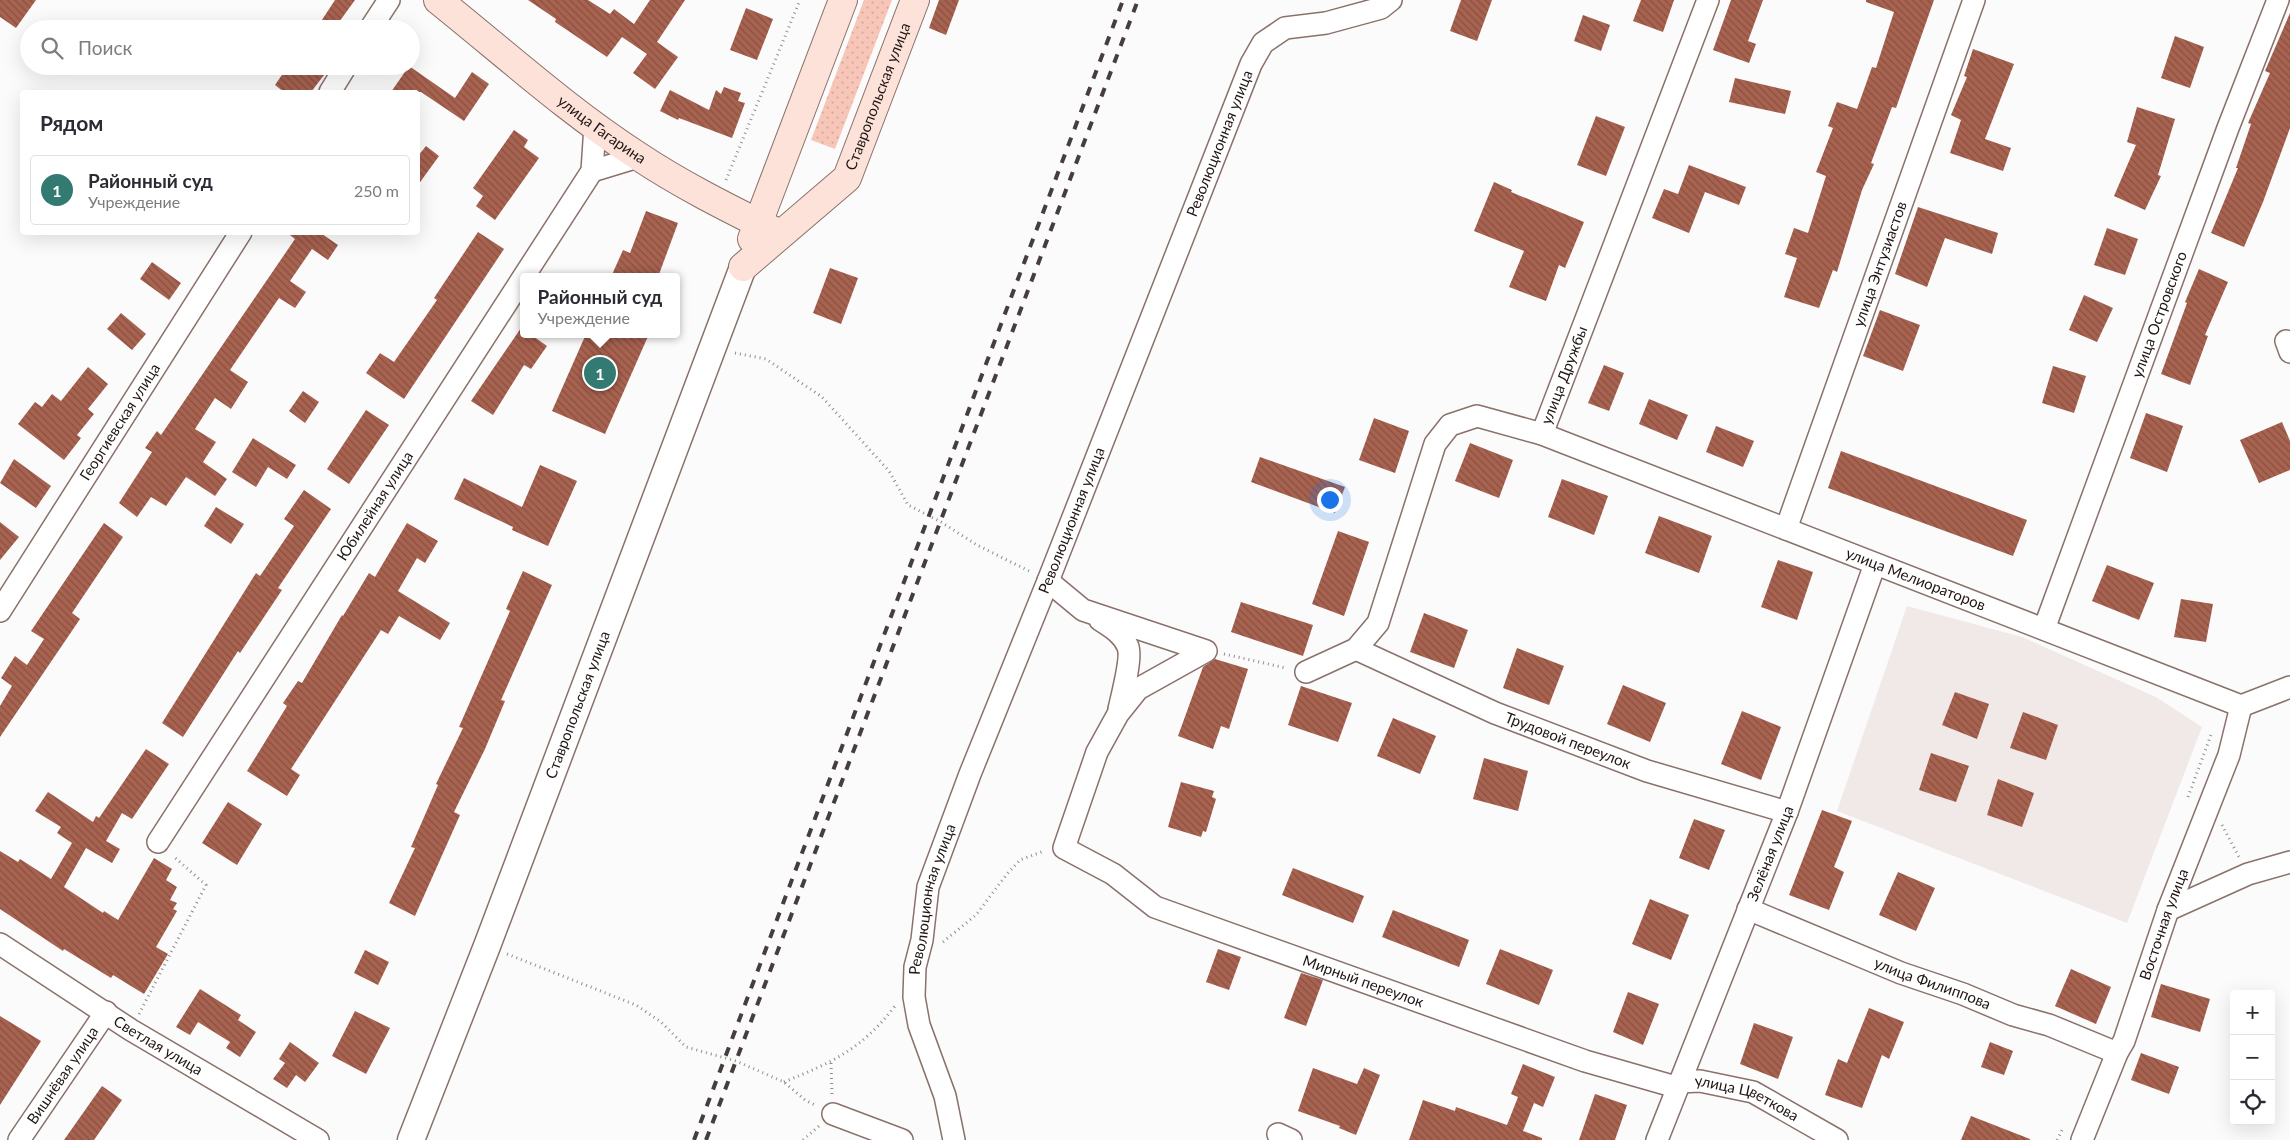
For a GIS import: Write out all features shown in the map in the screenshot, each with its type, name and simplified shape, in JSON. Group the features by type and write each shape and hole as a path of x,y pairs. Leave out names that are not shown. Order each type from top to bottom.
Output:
{"main road":[{"name":"улица Гагарина","path":"438,0 595,126 638,157 769,229"},
{"name":"Ставропольская улица","path":"743,268 769,229 843,0"},
{"name":"Ставропольская улица","path":"769,229 847,178 915,0"}],"street":[{"path":"376,20 389,0"},
{"name":"Революционная улица","path":"954,1140 945,1096 919,1025 914,997 915,966 922,940 928,887 970,774 1048,581 1240,88 1263,43 1285,28 1326,23 1380,8 1391,0"},
{"name":"улица Дружбы","path":"1306,672 1356,649 1378,623 1435,444 1450,425 1477,416 1542,434 1708,0"},
{"name":"улица Энтузиастов","path":"1786,529 1974,0"},
{"name":"улица Островского","path":"2044,629 2228,128 2278,0"},
{"path":"331,90 340,75"},
{"name":"Юбилейная улица","path":"526,273 592,171 595,126"},
{"path":"592,171 638,157"},
{"name":"Георгиевская улица","path":"0,611 239,235"},
{"name":"Ставропольская улица","path":"411,1140 487,946 743,268"},
{"name":"Юбилейная улица","path":"158,842 520,282"},
{"name":"улица Мелиораторов","path":"1542,434 2241,706"},
{"name":"Зелёная улица","path":"1657,1140 1787,812 1875,564"},
{"path":"1048,581 1083,610 1116,630 1128,648 1126,676 1118,714"},
{"path":"1083,610 1206,651"},
{"name":"Трудовой переулок","path":"1356,649 1495,713 1630,764 1787,812"},
{"path":"1118,714 1138,689 1206,651"},
{"path":"2241,706 2290,687"},
{"name":"Восточная улица","path":"2082,1140 2117,1053 2124,1041 2168,910 2228,755 2241,706"},
{"name":"Мирный переулок","path":"1118,714 1097,752 1064,848 1113,874 1155,907 1586,1061 1678,1085"},
{"path":"2168,910 2248,874 2290,862"},
{"path":"2248,874 2271,874 2290,878"},
{"name":"улица Филиппова","path":"1748,909 1901,973 1963,994 2013,1015 2050,1025 2117,1053"},
{"name":"Светлая улица","path":"0,944 131,1030 318,1140"},
{"name":"Вишнёвая улица","path":"19,1140 106,1012"},
{"name":"улица Цветкова","path":"1678,1085 1700,1081 1753,1092 1836,1140"},
{"path":"833,1114 902,1140"}],"path":[{"path":"717,202 800,0"},
{"path":"712,350 766,359 822,397 889,471 908,505 977,545 1048,581"},
{"path":"1206,651 1306,672"},
{"path":"2186,802 2214,727"},
{"path":"2210,803 2248,874"},
{"path":"131,1030 206,885 158,842"},
{"path":"487,946 636,1005 661,1022 686,1047 736,1061 784,1082 805,1100 833,1114 831,1063"},
{"path":"2058,1140 2065,1123"}],"shaded area":[{"path":"864,0 892,0 835,149 811,140"},
{"path":"1907,606 2022,637 2156,697 2202,727 2127,923 1837,811"}],"building":[{"path":"0,0 36,0 16,28 0,17"},
{"path":"335,0 355,0 341,20 322,20"},
{"path":"528,0 588,0 610,14 614,9 634,24 650,0 685,0 657,42 678,57 655,89 633,73 647,54 622,37 607,57 555,22 556,19"},
{"path":"939,0 959,0 946,35 929,28"},
{"path":"1461,0 1492,0 1477,41 1450,31"},
{"path":"1641,0 1674,0 1663,32 1633,21"},
{"path":"1731,0 1763,0 1748,41 1756,44 1749,63 1713,50"},
{"path":"1866,0 1934,0 1896,108 1892,107 1871,163 1874,164 1862,190 1837,272 1833,270 1819,308 1784,297 1797,258 1785,254 1794,228 1808,233 1826,176 1816,172 1833,128 1828,126 1837,102 1857,109 1872,67 1876,68 1894,12 1866,2"},
{"path":"746,8 773,19 757,60 730,50"},
{"path":"2290,13 2290,128 2244,247 2211,233 2238,168 2236,168 2251,124 2248,123 2270,73 2265,71"},
{"path":"1583,15 1610,25 1601,51 1574,41"},
{"path":"2175,36 2204,47 2190,88 2161,78"},
{"path":"1973,49 2014,64 1985,139 2011,148 2003,171 1950,153 1961,120 1951,115 1967,77 1964,76"},
{"path":"472,72 489,84 464,121 420,92 420,90 392,90 403,75 420,74 455,98"},
{"path":"282,75 324,75 313,90 281,90 275,85"},
{"path":"1735,78 1791,91 1785,114 1729,102"},
{"path":"724,87 741,93 738,101 745,103 732,138 679,118 678,120 660,111 670,90 709,110 716,90 721,94"},
{"path":"2137,107 2175,119 2158,175 2161,176 2145,210 2114,196 2136,145 2127,142"},
{"path":"1596,116 1625,127 1606,176 1577,165"},
{"path":"514,130 528,140 524,147 539,158 495,220 476,206 483,196 473,188"},
{"path":"426,146 439,156 420,182 420,154"},
{"path":"1689,165 1746,187 1739,205 1705,192 1689,233 1652,218 1664,189 1678,194"},
{"path":"1494,182 1512,190 1511,192 1584,222 1565,268 1559,265 1546,301 1509,287 1524,251 1474,231"},
{"path":"1918,207 1998,233 1992,254 1945,238 1927,287 1895,274"},
{"path":"646,211 678,223 659,273 613,273 623,250 630,253"},
{"path":"2107,228 2138,239 2125,275 2094,265"},
{"path":"478,232 504,249 404,399 366,373 380,353 394,362 437,300 434,298"},
{"path":"290,235 323,235 338,245 328,260 312,249 290,281 306,292 295,308 279,298 230,370 248,382 231,409 215,398 195,429 216,442 203,462 227,479 215,496 186,477 166,506 151,497 137,517 119,503 152,452 145,448 157,431 161,435 295,239"},
{"path":"152,262 181,283 169,300 140,279"},
{"path":"830,268 858,278 841,324 813,313"},
{"path":"2199,269 2228,282 2205,335 2208,336 2190,385 2161,374 2187,303 2185,302"},
{"path":"2084,295 2113,308 2097,342 2069,330"},
{"path":"1880,310 1920,325 1903,371 1863,356"},
{"path":"121,313 146,334 132,350 107,329"},
{"path":"520,329 520,338 536,338 547,346 531,369 524,365 493,415 471,401"},
{"path":"584,338 647,338 605,434 552,411"},
{"path":"1604,365 1624,373 1609,411 1588,403"},
{"path":"2053,366 2086,376 2074,413 2042,403"},
{"path":"88,367 108,384 88,409 94,414 77,435 81,438 64,460 18,424 35,402 42,407 52,394 61,401"},
{"path":"303,391 319,402 305,423 289,411"},
{"path":"1649,399 1688,415 1677,440 1639,424"},
{"path":"366,410 389,425 349,484 327,469"},
{"path":"2146,413 2183,426 2167,472 2130,458"},
{"path":"1374,418 1409,431 1395,473 1359,460"},
{"path":"2282,422 2290,441 2290,470 2259,483 2240,440"},
{"path":"1716,426 1754,441 1743,467 1706,452"},
{"path":"253,438 296,465 287,479 268,467 256,487 232,472"},
{"path":"1470,443 1513,460 1499,498 1455,481"},
{"path":"1841,451 2027,520 2013,556 1828,488"},
{"path":"1260,457 1345,487 1335,513 1251,482"},
{"path":"14,459 51,486 36,508 0,483"},
{"path":"540,465 577,481 548,546 512,530 513,527 454,499 464,478 522,507"},
{"path":"1562,479 1608,496 1594,535 1548,517"},
{"path":"304,490 331,509 278,588 282,590 240,653 238,651 183,737 162,723 256,573 260,576 294,526 284,519"},
{"path":"216,507 244,524 231,544 204,526"},
{"path":"1659,516 1712,536 1699,573 1645,553"},
{"path":"0,522 19,537 0,560"},
{"path":"104,523 123,537 72,613 80,619 0,737 0,706 12,686 1,678 15,656 27,665 44,639 31,631"},
{"path":"407,523 438,541 425,563 417,558 398,591 450,623 440,640 399,616 388,634 381,630 291,769 300,775 287,796 247,771 287,706 283,703 298,681 302,683 369,573 375,577"},
{"path":"1338,531 1369,542 1344,616 1312,604"},
{"path":"1778,560 1813,572 1797,620 1761,607"},
{"path":"2107,565 2154,583 2139,620 2092,601"},
{"path":"523,571 552,585 501,700 505,701 485,749 454,812 460,815 415,916 389,903 415,848 411,847 438,785 436,784 463,728 459,727 510,611 506,609"},
{"path":"2181,599 2213,604 2206,642 2174,637"},
{"path":"1241,602 1313,625 1303,656 1231,632"},
{"path":"1424,613 1468,630 1454,668 1410,652"},
{"path":"1517,648 1564,666 1549,705 1503,688"},
{"path":"1215,659 1248,669 1229,729 1221,726 1213,749 1178,736 1203,667"},
{"path":"1623,685 1666,703 1650,742 1607,724"},
{"path":"1301,686 1352,703 1338,742 1288,725"},
{"path":"1955,692 1989,704 1977,739 1942,725"},
{"path":"1742,711 1781,727 1761,780 1721,764"},
{"path":"2023,712 2058,725 2046,760 2010,748"},
{"path":"1393,718 1436,736 1420,774 1377,756"},
{"path":"146,749 169,764 132,819 122,813 106,841 120,849 112,863 86,848 64,887 103,913 104,911 118,920 154,858 172,869 166,880 177,887 170,900 177,903 173,909 177,911 156,947 168,954 144,994 113,975 111,978 64,949 63,951 0,909 0,851 18,862 20,859 51,879 72,843 57,833 61,827 35,811 48,792 93,822 96,816 99,818"},
{"path":"1931,753 1969,766 1956,802 1919,790"},
{"path":"1484,758 1528,771 1518,811 1473,799"},
{"path":"1998,779 2034,793 2022,827 1987,815"},
{"path":"1181,782 1214,791 1212,797 1216,799 1206,832 1203,831 1201,837 1168,827"},
{"path":"228,802 262,824 237,865 202,843"},
{"path":"1822,810 1852,821 1834,867 1844,872 1829,910 1789,895"},
{"path":"1694,819 1725,830 1709,870 1679,858"},
{"path":"1293,868 1364,896 1353,923 1282,895"},
{"path":"1898,872 1935,888 1916,931 1879,915"},
{"path":"1650,899 1689,915 1671,960 1632,944"},
{"path":"1393,910 1469,940 1459,967 1382,937"},
{"path":"1218,949 1241,957 1229,990 1206,982"},
{"path":"1500,949 1553,970 1539,1005 1486,984"},
{"path":"365,950 389,962 378,985 354,973"},
{"path":"2071,969 2111,987 2096,1024 2055,1006"},
{"path":"1301,973 1323,980 1306,1026 1284,1018"},
{"path":"2161,984 2210,999 2200,1032 2151,1017"},
{"path":"200,989 241,1015 238,1020 256,1032 240,1057 226,1048 230,1042 198,1022 190,1035 176,1027"},
{"path":"1628,992 1659,1004 1643,1045 1613,1032"},
{"path":"1869,1008 1904,1022 1889,1059 1882,1055 1862,1108 1825,1095 1838,1059 1847,1063"},
{"path":"355,1011 390,1028 366,1074 332,1056"},
{"path":"0,1016 41,1041 0,1105"},
{"path":"1754,1023 1793,1037 1778,1079 1740,1064"},
{"path":"290,1042 319,1063 305,1082 296,1075 287,1088 273,1079 285,1063 279,1059"},
{"path":"1990,1042 2013,1051 2004,1075 1981,1067"},
{"path":"2141,1053 2179,1067 2169,1094 2131,1080"},
{"path":"1523,1064 1555,1077 1543,1107 1534,1103 1523,1131 1542,1138 1542,1140 1409,1140 1423,1100 1455,1111 1456,1107 1507,1125 1518,1097 1511,1094"},
{"path":"1313,1068 1357,1084 1364,1068 1380,1075 1356,1135 1339,1128 1340,1126 1298,1111"},
{"path":"102,1086 122,1100 94,1140 64,1140"},
{"path":"1595,1094 1627,1105 1615,1140 1579,1140"},
{"path":"1971,1116 2030,1139 2030,1140 1961,1140"}],"railway":[{"path":"694,1140 1123,0"},
{"path":"706,1140 1138,0"}],"place":[{"name":"Районный суд","path":"600,373"}]}
